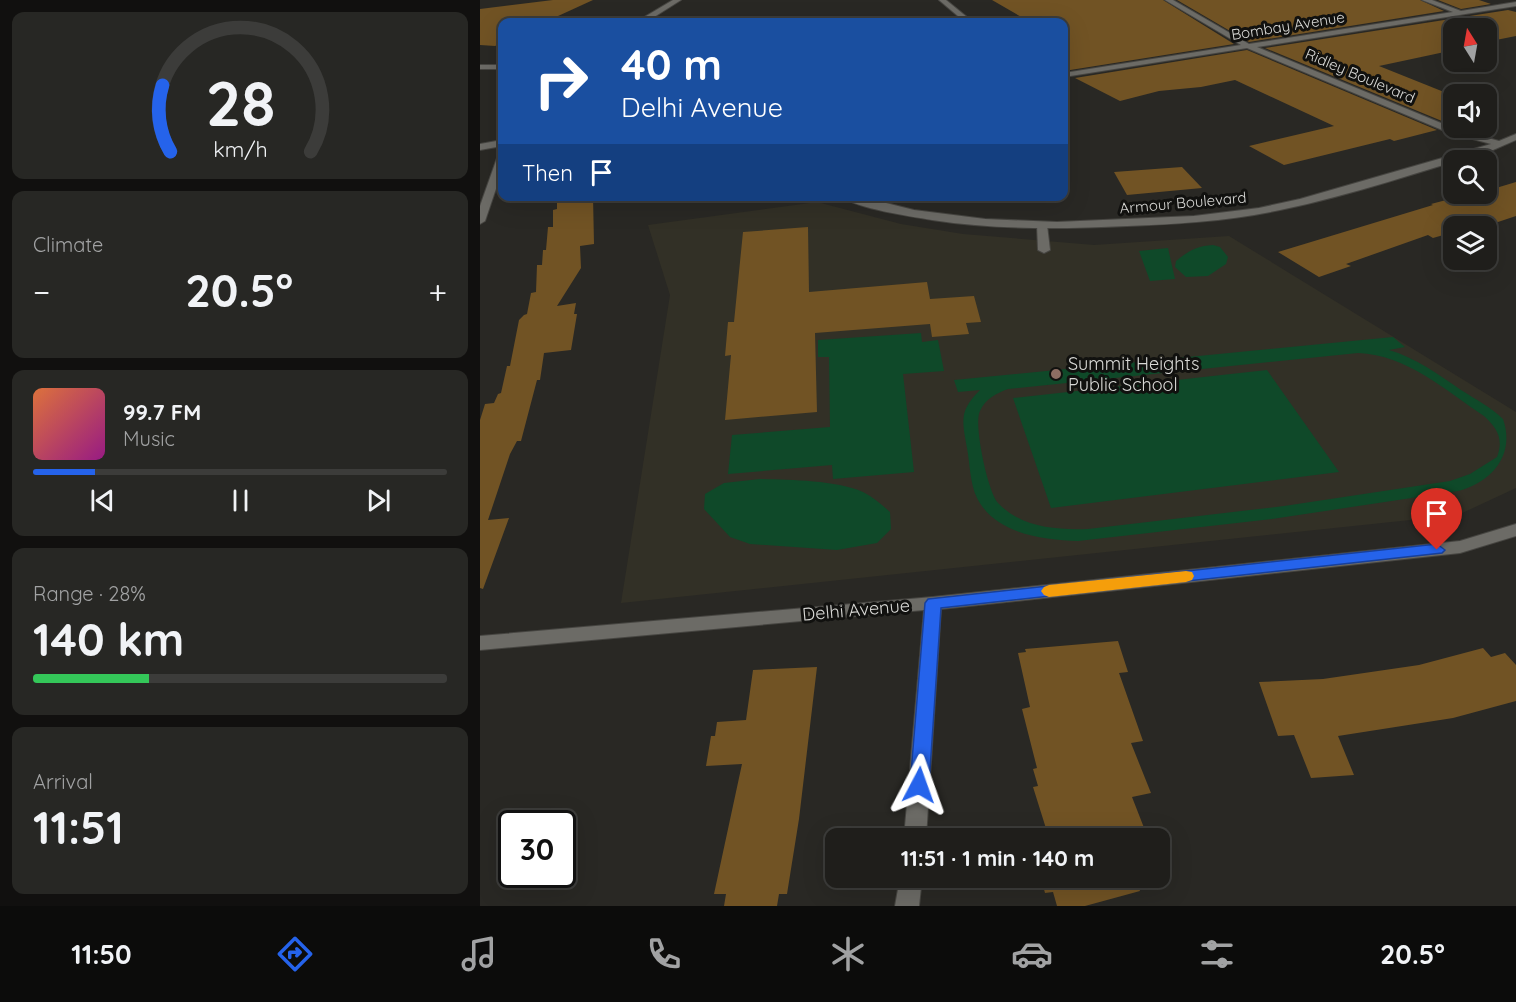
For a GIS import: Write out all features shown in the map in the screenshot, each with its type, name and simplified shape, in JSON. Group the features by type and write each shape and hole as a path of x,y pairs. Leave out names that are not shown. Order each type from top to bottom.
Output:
{"street":[{"path":"646,18 678,0"},
{"path":"942,0 964,18"},
{"name":"Ridley Boulevard","path":"1168,0 1248,46 1450,130 1516,147"},
{"path":"1425,0 1460,12"},
{"name":"Bombay Avenue","path":"1068,74 1516,4"},
{"path":"480,66 498,67"},
{"name":"Armour Boulevard","path":"860,201 875,206 936,217 1042,225 1187,221 1251,213 1301,202 1500,144 1516,137"},
{"path":"480,147 498,144"},
{"path":"480,221 498,169"},
{"path":"1042,225 1044,250"},
{"name":"Delhi Avenue","path":"480,643 933,603 1460,547 1516,530"},
{"path":"916,828 933,603"},
{"path":"907,906 909,888"}],"shaded area":[{"name":"Summit Heights Public School","path":"817,202 901,224 963,234 1094,245 1229,236 1516,412 1516,488 1458,515 621,603 670,295 648,225"}],"green space":[{"path":"1213,245 1220,247 1228,257 1226,264 1208,276 1186,277 1175,267 1176,261 1189,252"},
{"path":"1168,248 1175,279 1150,281 1139,251"},
{"path":"921,333 922,342 938,340 944,371 903,374 914,472 833,479 832,465 728,474 732,435 830,427 829,357 818,357 818,340"},
{"path":"1393,337 1405,347 1389,350 1426,367 1503,419 1506,445 1503,456 1490,474 1480,482 1458,491 1272,519 1078,541 1050,539 1022,533 1008,527 985,510 977,498 963,423 968,404 980,390 958,392 954,380","holes":["1358,353 1393,360 1425,376 1484,416 1498,434 1500,445 1497,457 1470,474 1450,481 1284,506 1088,529 1052,528 1018,518 998,503 990,486 980,443 978,418 982,407 988,400 1008,389"]},
{"path":"1267,370 1339,472 1051,508 1013,398"},
{"path":"760,479 826,483 863,492 890,512 891,529 877,543 837,550 750,544 730,537 704,509 705,494 724,483"}],"building":[{"path":"553,0 593,0 554,18 498,18 498,45 495,46 480,45 480,9"},
{"path":"992,0 1163,0 1234,44 1068,70 1068,18 1023,18"},
{"path":"1177,0 1420,0 1444,11 1249,42"},
{"path":"1438,0 1479,0 1491,4 1461,9"},
{"path":"1508,10 1516,12 1516,36 1497,40 1497,18 1457,18"},
{"path":"1443,20 1443,52 1379,66 1443,92 1443,121 1265,48"},
{"path":"1247,50 1437,130 1284,165 1249,146 1334,126 1235,80 1201,87 1159,91 1120,101 1075,78"},
{"path":"1182,167 1202,188 1127,195 1114,172"},
{"path":"1516,182 1516,216 1497,222 1497,216 1443,216 1443,235 1433,238 1428,235 1346,264 1351,266 1319,277 1278,252 1443,201 1443,204 1497,204 1497,188"},
{"path":"557,201 593,201 594,244 580,246 581,268 557,306 576,303 574,314 577,314 571,350 544,353 540,380 537,380 521,441 517,441 510,454 488,520 509,518 483,589 480,588 480,420 485,404 494,403 498,394 501,393 507,366 510,366 519,320 527,314 531,293 536,292 537,265 542,265 548,227 553,227 553,210 557,209"},
{"path":"808,227 809,292 927,282 930,299 974,296 981,322 966,323 969,334 932,337 930,324 815,333 817,412 725,420 731,355 725,356 728,322 734,322 743,232"},
{"path":"1118,641 1128,672 1119,673 1143,741 1131,743 1151,793 1132,797 1144,828 1046,828 1033,787 1038,786 1033,769 1037,768 1022,709 1030,707 1018,653 1026,652 1025,649"},
{"path":"1483,648 1491,657 1505,653 1516,665 1516,701 1453,718 1338,736 1354,775 1311,778 1294,735 1278,736 1259,682 1323,679 1419,665"},
{"path":"817,667 799,819 787,894 779,894 777,906 724,906 726,894 714,894 742,764 706,766 711,736 715,736 717,722 746,720 753,670"},
{"path":"1044,888 1139,888 1140,891 1085,906 1057,906 1053,892 1045,893"}],"slow traffic":[{"path":"1049,591 1186,576"}],"place":[{"name":"Summit Heights Public School","path":"1056,374"}],"route":[{"path":"919,785 933,603 1437,550"}]}
